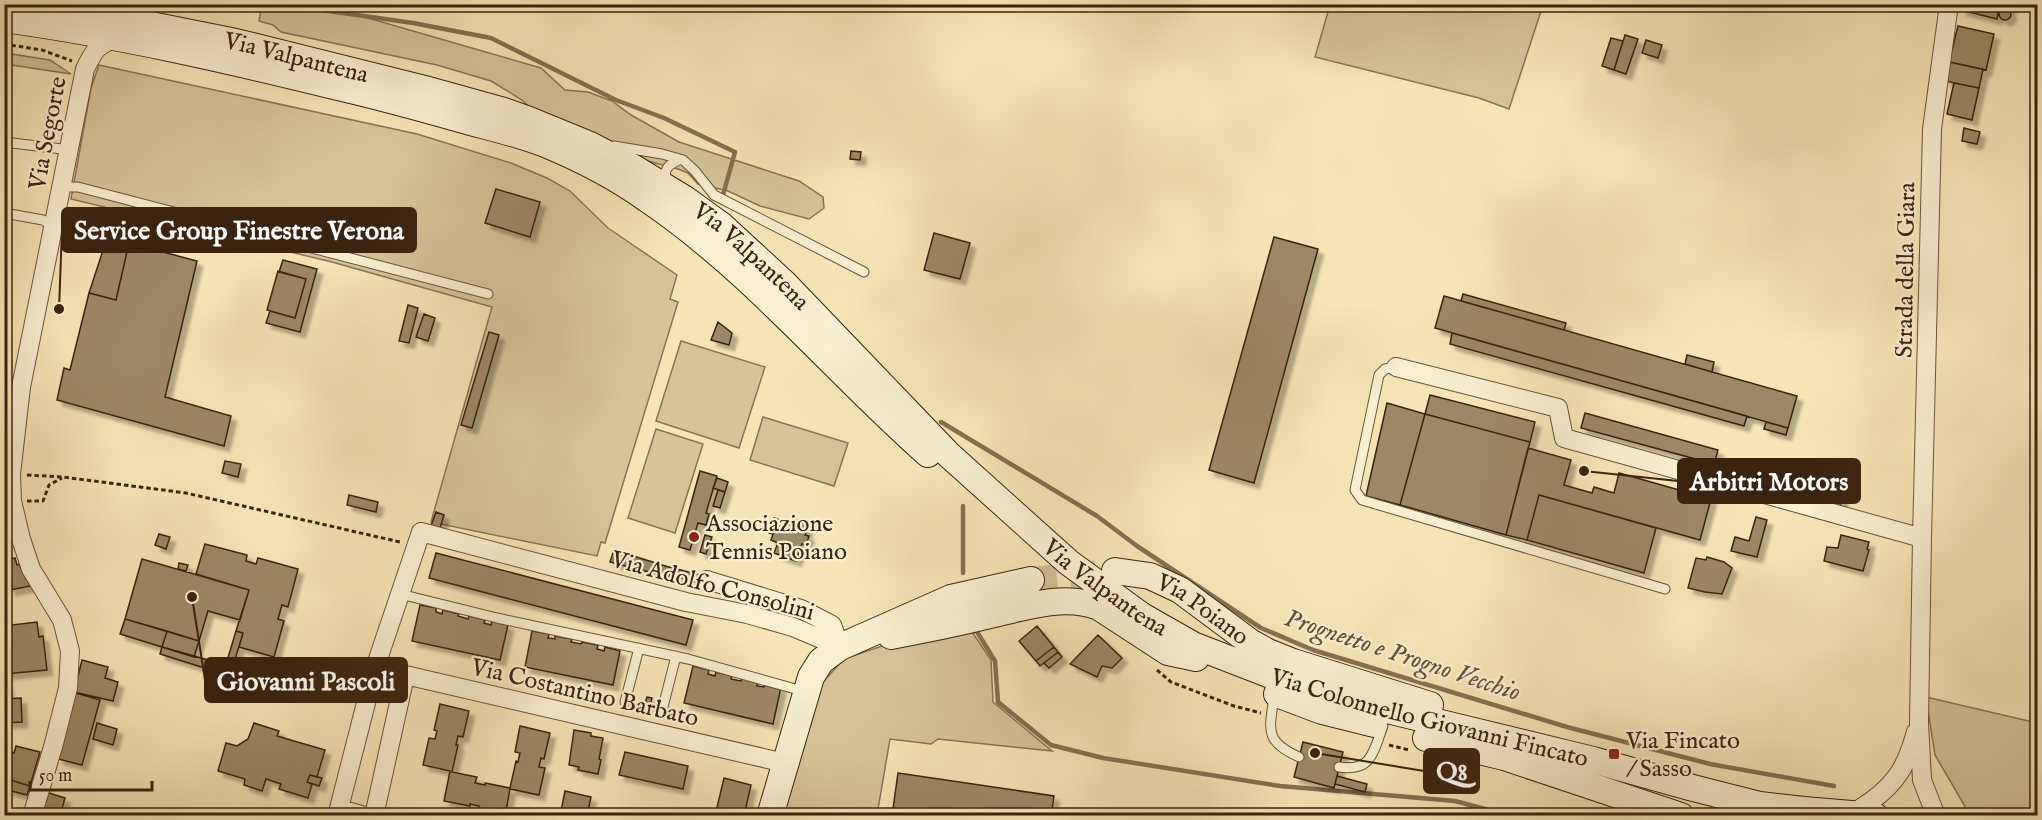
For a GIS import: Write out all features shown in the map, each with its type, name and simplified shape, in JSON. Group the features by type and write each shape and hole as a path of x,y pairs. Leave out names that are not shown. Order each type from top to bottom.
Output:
{"main road":[{"name":"Via Valpantena","path":"46,4 173,29 436,92 504,111 583,142 634,168 721,225 784,283 949,455 1068,562 1142,615 1193,645 1232,660"},
{"name":"Via Valpantena","path":"4,19 125,38 301,77 390,99 543,143 645,197 698,235 765,295"},
{"name":"Via Colonnello Giovanni Fincato","path":"765,295 898,427 1080,586 1140,626 1196,658 1222,672 1322,711 1504,758 1681,816"},
{"name":"Via Poiano","path":"1116,571 1150,576 1167,583 1197,601 1250,642 1293,662 1352,679 1593,760"},
{"name":"Via Poiano","path":"770,816 811,676 820,661 840,647 951,598 1031,580"},
{"name":"Via Poiano","path":"840,647 1030,605 1073,601 1087,602 1099,607 1168,652 1196,658"},
{"name":"Via Colonnello Giovanni Fincato","path":"1232,660 1273,676 1379,708 1593,760 1760,805 1857,815"}],"street":[{"name":"Via Valpantena","path":"112,4 129,13 173,29"},
{"name":"Strada della Giara","path":"1936,816 1922,780 1919,722 1932,129 1949,4"},
{"path":"67,28 81,41 80,66"},
{"name":"Via Segorte","path":"32,816 54,747 68,688 70,651 62,620 31,569 12,501 11,474 21,387 68,155 80,66 96,48 112,40 125,38"},
{"path":"1396,367 1558,408 1564,438 1922,538"},
{"name":"Via Adolfo Consolini","path":"417,546 421,532 686,602 747,614 793,627 840,647"},
{"path":"365,816 338,812 375,668 417,546"},
{"name":"Via Adolfo Consolini","path":"707,580 801,609 832,625 840,647"},
{"name":"Via Costantino Barbato","path":"375,668 785,763"},
{"path":"374,816 405,676"},
{"name":"Strada della Giara","path":"1857,815 1884,793 1904,768 1919,722"}],"lane":[{"path":"4,142 62,149 68,155"},
{"path":"583,142 662,154 683,160 714,195 864,272"},
{"path":"673,192 665,178 666,169 670,164 679,160"},
{"path":"61,187 78,187 488,294"},
{"path":"4,213 43,220 53,227"},
{"path":"1396,367 1385,369 1379,375 1355,489 1362,500 1665,589"},
{"path":"400,594 497,618 675,656 806,692"},
{"path":"625,702 639,648"},
{"path":"662,711 675,656"},
{"path":"1275,693 1270,729 1273,740 1286,751 1299,757"},
{"path":"1339,767 1360,768 1368,761 1383,726"}],"path":[{"path":"4,44 42,50 80,66"},
{"path":"11,474 63,477 186,493 417,546"},
{"path":"12,501 43,501 49,485 63,477"}],"shaded area":[{"path":"1330,4 1543,5 1509,109 1479,98 1315,57"},
{"path":"262,5 323,5 541,68 565,90 588,92 612,101 631,115 679,142 799,181 823,197 824,208 809,219 760,206 728,191 698,184 688,173 678,169 621,154 550,127 522,100 491,81 437,65 281,32 273,25 259,21"},
{"path":"5,53 50,60 71,74 5,64"},
{"path":"99,65 417,134 511,163 547,178 570,191 608,228 677,275 670,299 678,302 605,543 601,542 597,556 431,522 492,307 332,262 71,199 91,88"},
{"path":"681,341 765,367 739,448 656,421"},
{"path":"763,417 848,443 834,486 750,460"},
{"path":"656,429 703,444 675,533 628,518"},
{"path":"970,629 991,660 993,702 1052,751 938,739 931,744 890,739 877,815 778,816 822,683 844,659 882,646"},
{"path":"1926,697 2037,723 2037,815 1970,815 1935,755"}],"building":[{"path":"1962,4 2000,4 1997,19 1961,10"},
{"path":"2002,4 2013,4 2009,9"},
{"path":"2005,8 2011,14 2005,20 1999,14"},
{"path":"1958,26 1994,34 1986,70 1949,62"},
{"path":"1625,35 1638,39 1626,74 1614,70"},
{"path":"1611,38 1623,41 1614,70 1602,66"},
{"path":"1646,40 1662,45 1658,58 1642,53"},
{"path":"1949,62 1983,69 1979,88 1945,81"},
{"path":"1954,83 1979,88 1972,120 1947,114"},
{"path":"1964,128 1980,132 1977,144 1962,141"},
{"path":"851,151 861,152 860,160 850,159"},
{"path":"496,189 540,202 530,237 485,223"},
{"path":"934,233 970,243 960,279 924,270"},
{"path":"1274,237 1318,249 1254,483 1209,470"},
{"path":"107,238 129,243 116,300 89,293"},
{"path":"129,243 197,261 165,397 231,416 224,446 57,400 64,368 70,370 89,293 116,300"},
{"path":"283,260 317,269 300,332 266,323 270,311 295,318 306,279 279,272"},
{"path":"278,271 306,279 295,318 267,310"},
{"path":"1463,294 1566,323 1564,330 1461,301"},
{"path":"1444,296 1797,396 1788,428 1435,328"},
{"path":"408,305 418,308 409,343 399,341"},
{"path":"424,314 435,318 428,341 416,337"},
{"path":"718,322 732,333 729,345 711,340"},
{"path":"489,332 499,335 472,428 461,425"},
{"path":"1452,333 1747,416 1744,426 1450,344"},
{"path":"1687,355 1714,362 1712,372 1685,364"},
{"path":"1430,395 1535,422 1530,442 1425,414"},
{"path":"1387,403 1425,414 1400,505 1366,496"},
{"path":"1585,413 1718,450 1714,464 1581,428"},
{"path":"1425,414 1530,442 1506,535 1400,505"},
{"path":"1766,422 1788,428 1786,435 1764,429"},
{"path":"1528,448 1571,460 1564,485 1592,493 1594,487 1614,493 1619,473 1711,499 1700,540 1539,495 1527,540 1506,535"},
{"path":"1812,459 1818,461 1813,476 1807,474"},
{"path":"225,461 241,464 238,477 222,473"},
{"path":"700,471 717,476 706,513 709,514 706,525 698,523 690,550 679,547"},
{"path":"717,478 728,482 725,492 713,488"},
{"path":"1802,484 1843,496 1840,506 1799,494"},
{"path":"718,490 725,492 720,508 713,506"},
{"path":"349,495 378,502 376,512 347,505"},
{"path":"1539,495 1656,528 1644,573 1527,540"},
{"path":"436,512 444,515 440,528 431,526"},
{"path":"1756,517 1767,520 1757,557 1731,551 1735,537 1749,541"},
{"path":"774,518 785,522 785,519 809,524 805,535 809,536 806,545 802,544 796,561 774,553 778,543 771,540 773,534 769,533"},
{"path":"159,534 170,537 166,549 155,545"},
{"path":"705,535 712,537 706,554 700,552"},
{"path":"1841,535 1869,542 1863,571 1824,561 1827,547 1838,548"},
{"path":"205,544 247,555 246,561 256,564 258,558 298,569 288,607 282,605 278,619 284,621 274,657 239,647 243,633 236,631 249,590 196,574"},
{"path":"614,550 672,568 669,577 610,562"},
{"path":"436,553 693,620 686,645 429,578"},
{"path":"1707,557 1724,562 1732,568 1722,594 1688,588 1696,558 1706,560"},
{"path":"15,558 26,579 28,578 30,586 10,590 4,561"},
{"path":"142,559 249,590 240,620 208,611 199,641 125,619"},
{"path":"179,563 188,565 186,571 178,569"},
{"path":"677,569 700,575 698,583 675,576"},
{"path":"420,605 436,608 436,612 442,614 443,610 468,619 469,616 485,620 484,623 491,625 492,621 508,625 500,660 412,641"},
{"path":"125,619 167,631 162,647 120,634"},
{"path":"37,622 39,637 43,636 47,670 5,674 4,626"},
{"path":"1037,626 1054,647 1036,661 1019,641"},
{"path":"167,631 199,641 194,657 162,647"},
{"path":"236,631 243,633 230,676 160,654 162,647 219,663 220,659 227,661"},
{"path":"532,631 549,634 548,638 555,639 555,636 572,639 571,642 598,645 597,649 604,651 605,647 620,651 613,685 525,667"},
{"path":"1098,635 1122,658 1112,668 1102,666 1097,677 1070,664"},
{"path":"1054,647 1058,652 1040,666 1036,661"},
{"path":"1058,652 1062,657 1049,668 1044,663"},
{"path":"82,660 108,667 105,678 118,682 113,701 74,692"},
{"path":"4,665 8,695 4,695"},
{"path":"693,666 709,670 708,674 715,676 716,672 732,676 731,679 741,681 742,678 758,682 757,686 764,687 765,683 781,687 773,724 684,703"},
{"path":"76,693 100,700 82,765 58,759"},
{"path":"647,697 652,698 650,707 644,706"},
{"path":"21,698 22,722 4,723 4,699"},
{"path":"440,704 469,711 463,737 458,736 452,772 477,777 475,783 510,788 520,753 515,752 520,726 550,733 544,759 541,758 539,767 545,768 539,795 510,789 505,816 478,812 479,806 444,801 450,771 423,765 429,738 435,739 437,731 434,730"},
{"path":"97,723 117,729 113,745 93,739"},
{"path":"254,723 279,731 277,736 325,750 317,777 310,775 307,782 312,784 308,798 279,789 281,784 266,779 262,791 244,785 245,779 218,771 226,743 237,746 248,739"},
{"path":"574,730 603,738 598,774 578,770 579,767 569,765"},
{"path":"1303,742 1343,752 1334,788 1294,777"},
{"path":"16,746 40,752 30,786 4,778 4,750 14,753"},
{"path":"625,752 688,766 683,789 619,775"},
{"path":"898,773 1054,796 1051,816 961,816 925,810 925,816 892,816"},
{"path":"310,775 322,778 319,786 307,782"},
{"path":"1337,776 1367,784 1365,792 1335,784"},
{"path":"724,778 751,785 744,816 715,816"},
{"path":"7,779 30,786 27,795 4,789"},
{"path":"565,791 591,797 587,816 560,816"},
{"path":"46,792 65,798 60,816 39,816"}],"waterway":[{"name":"Prognetto e Progno Vecchio","path":"280,4 413,23 491,38 616,100 664,118 735,152 723,195"},
{"name":"Prognetto e Progno Vecchio","path":"941,422 1097,516 1137,546 1261,628 1313,650 1567,727 1710,764 1834,786"},
{"name":"Prognetto e Progno Vecchio","path":"963,506 963,573"},
{"name":"Prognetto e Progno Vecchio","path":"974,627 995,661 998,702 1051,745 1103,758 1280,786 1455,801 1511,816"}],"tunnel":[{"path":"1031,580 1100,573"}],"place":[{"name":"Service Group Finestre Verona","path":"59,309"},
{"name":"Arbitri Motors","path":"1584,471"},
{"name":"Associazione Tennis Poiano","path":"694,537"},
{"name":"Giovanni Pascoli","path":"192,597"},
{"name":"Q8","path":"1315,753"},
{"name":"Via Fincato / Sasso","path":"1614,754"}]}
